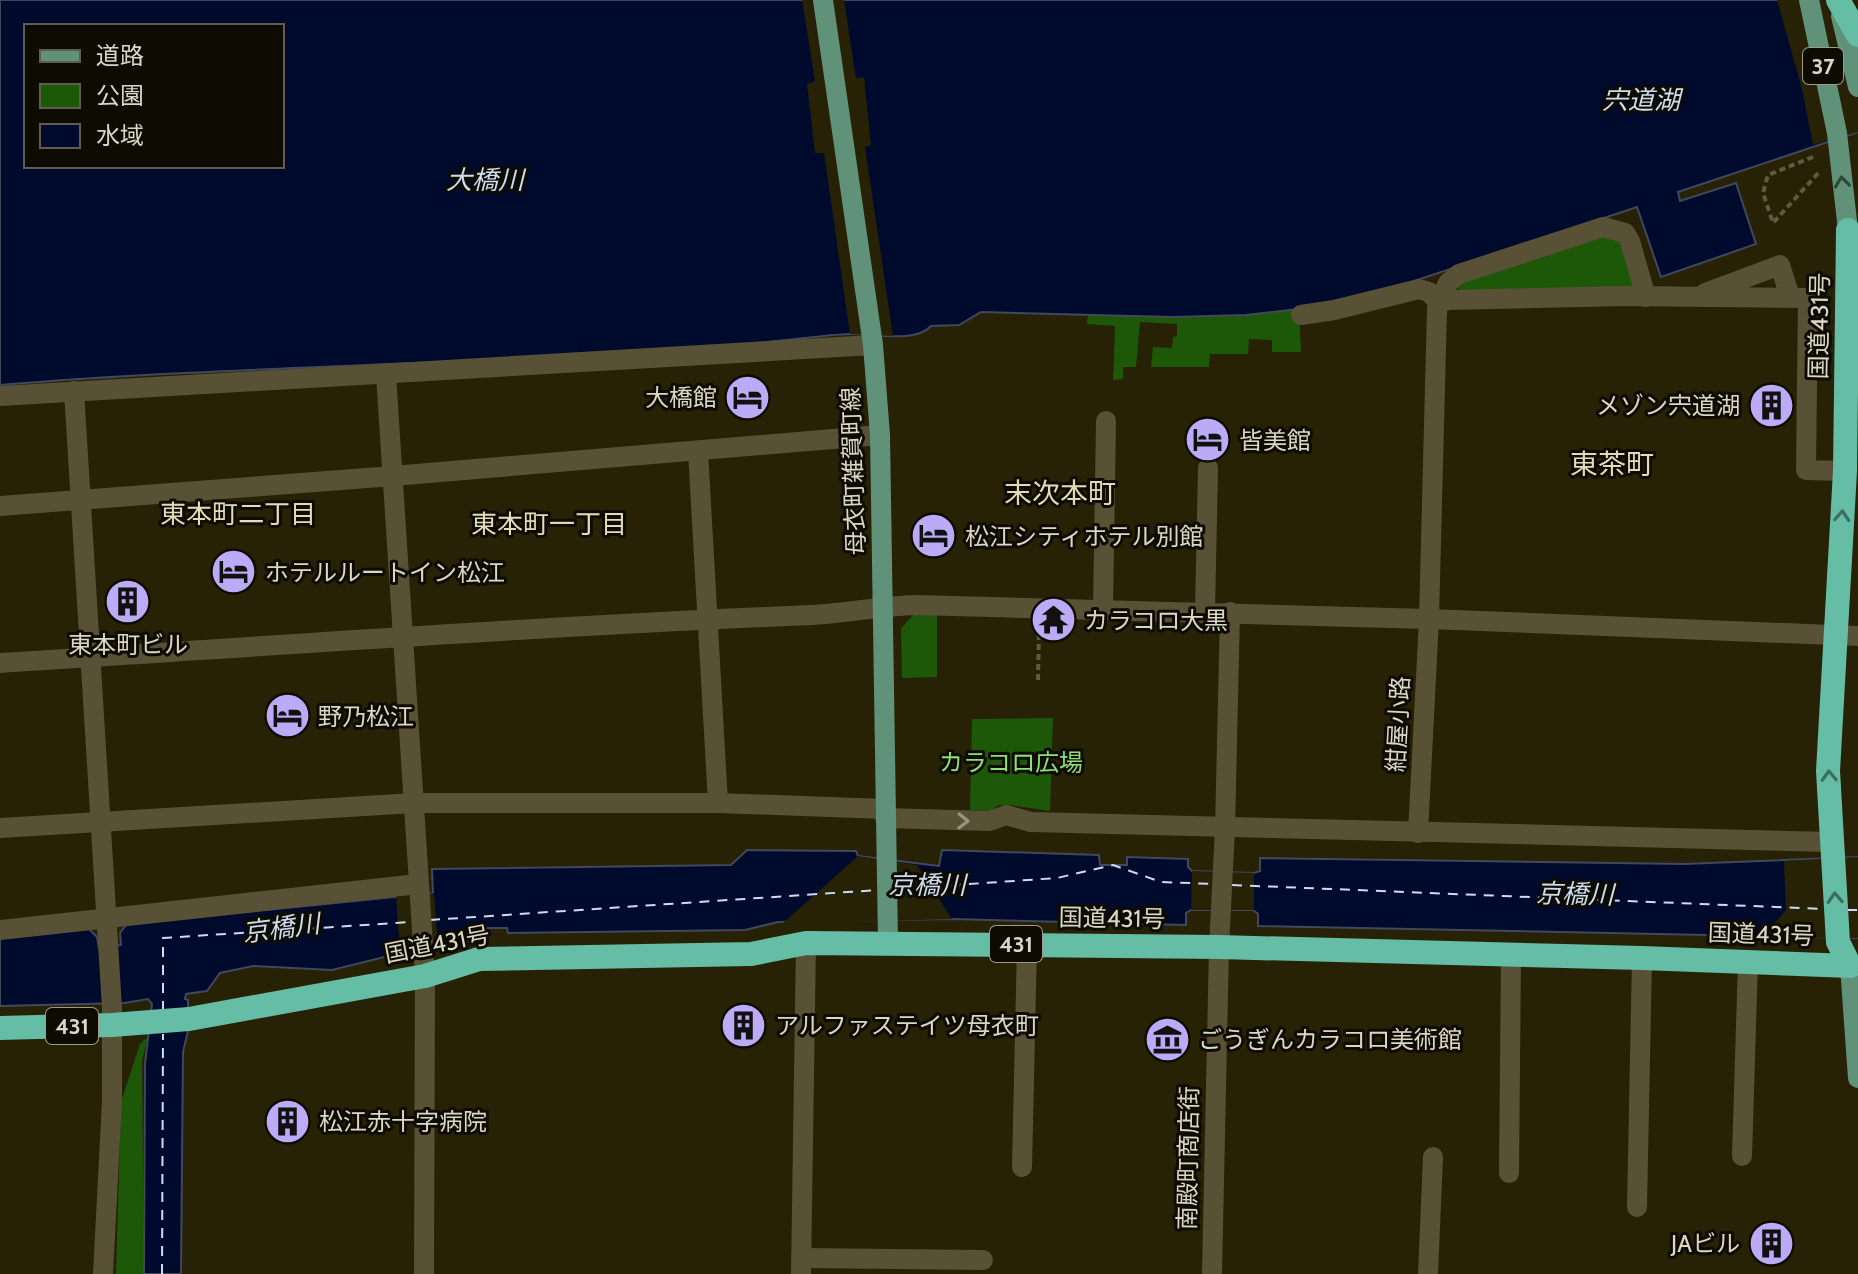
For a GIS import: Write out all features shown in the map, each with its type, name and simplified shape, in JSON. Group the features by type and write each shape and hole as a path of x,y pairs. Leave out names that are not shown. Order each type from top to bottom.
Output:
{"highway":[{"path":"1837,0 1858,35"},
{"name":"国道431号","path":"112,1016 145,1021 189,1019 479,959 751,954 806,943 888,933 1027,944 1748,961 1849,954 1833,848 1828,771 1846,636 1845,471 1855,232"},
{"name":"431","path":"0,1028 112,1016"}],"main road":[{"name":"母衣町雑賀町線","path":"823,0 871,337 880,435 888,933"},
{"name":"37","path":"1809,0 1855,232"},
{"name":"37","path":"1837,0 1858,87"},
{"path":"1849,954 1858,1078"}],"street":[{"path":"1439,303 1448,283 1459,274 1603,227 1625,233 1630,241 1646,297"},
{"path":"1694,297 1780,265 1790,297"},
{"path":"1301,315 1419,289 1429,292 1439,303"},
{"path":"1439,303 1448,300 1646,297 1808,298 1806,470 1845,471"},
{"name":"紺屋小路","path":"1418,833 1429,619 1439,303"},
{"path":"0,396 386,375 871,337"},
{"path":"386,375 424,970 424,1274"},
{"path":"74,391 112,1016 112,1101 103,1274"},
{"path":"1103,609 1106,421"},
{"path":"0,506 880,435"},
{"path":"698,451 718,803"},
{"path":"1205,612 1208,468"},
{"path":"0,663 844,613 883,606 1230,612 1846,636"},
{"name":"南殿町商店街","path":"1212,1274 1230,612"},
{"path":"0,828 414,803 718,803 990,821 1006,815 1031,822 1833,848"},
{"path":"0,930 418,887"},
{"path":"806,943 802,1266 983,1260"},
{"path":"1022,1167 1027,944"},
{"path":"1509,1173 1511,954"},
{"path":"1637,1207 1642,958"},
{"path":"1742,1156 1748,961"},
{"path":"1428,1274 1433,1157"}],"path":[{"path":"1813,157 1768,175 1763,193 1773,223 1816,176"},
{"path":"1038,680 1040,608"}],"green space":[{"path":"1604,237 1622,241 1635,284 1632,287 1460,292 1458,288 1466,281"},
{"path":"1299,309 1301,352 1272,352 1272,340 1249,339 1248,354 1210,354 1209,367 1151,367 1153,347 1172,348 1173,337 1177,336 1177,324 1140,322 1136,367 1123,367 1123,379 1113,380 1115,326 1087,324 1088,315 1246,315"},
{"path":"937,614 937,677 902,678 901,629 913,615"},
{"name":"カラコロ広場","path":"1053,718 1050,811 1010,805 999,805 990,811 970,810 972,719"},
{"path":"145,1039 142,1061 144,1274 116,1274 121,1102 140,1044"}],"water":[{"name":"大橋川","path":"0,0 1858,0 1858,132 1678,192 1680,201 1736,183 1756,244 1661,277 1637,207 1387,290 1299,309 1246,315 1172,317 981,312 959,325 931,326 915,335 904,336 859,334 670,350 0,385"},
{"name":"京橋川","path":"747,850 856,851 858,856 939,866 942,850 1099,855 1100,865 1127,865 1127,857 1188,859 1188,867 1192,871 1254,873 1260,871 1260,858 1684,864 1858,857 1858,938 1258,926 1258,914 1253,910 1191,910 1186,913 1186,925 952,919 778,922 745,930 508,933 507,928 487,928 486,942 445,942 332,970 253,966 220,973 207,991 186,994 188,1031 183,1052 181,1274 144,1274 145,1064 152,1004 148,999 124,1003 0,1006 0,938 88,928 97,937 99,949 121,945 120,933 127,924 433,893 432,869 731,865"}],"pier":[{"path":"802,0 844,0 856,78 864,77 871,145 865,147 893,336 850,334 824,153 815,153 807,84 815,81"},
{"path":"1777,0 1858,0 1858,132 1813,145 1802,89"},
{"path":"858,856 917,865 952,919 782,924"},
{"path":"1858,857 1858,938 1761,938 1786,910 1784,861"},
{"path":"1192,871 1254,873 1254,910 1191,910"},
{"path":"434,893 437,932 444,942 391,955 399,939 396,896"}],"ferry route":[{"path":"897,889 1057,878 1113,865 1161,882 1213,884"},
{"path":"1232,885 1825,909"},
{"path":"430,920 878,890"},
{"path":"1847,910 1858,910"},
{"path":"163,1011 163,938 411,922"},
{"path":"162,1274 163,1034"}],"place":[{"name":"大橋館","path":"748,397"},
{"name":"メゾン宍道湖","path":"1771,405"},
{"name":"皆美館","path":"1208,440"},
{"name":"松江シティホテル別館","path":"934,536"},
{"name":"ホテルルートイン松江","path":"234,572"},
{"name":"東本町ビル","path":"128,602"},
{"name":"カラコロ大黒","path":"1053,620"},
{"name":"野乃松江","path":"287,716"},
{"name":"アルファステイツ母衣町","path":"744,1025"},
{"name":"ごうぎんカラコロ美術館","path":"1167,1039"},
{"name":"松江赤十字病院","path":"288,1121"},
{"name":"JAビル","path":"1771,1243"}],"district":[{"name":"東茶町","path":"1612,464"},
{"name":"末次本町","path":"1060,493"},
{"name":"東本町二丁目","path":"238,514"},
{"name":"東本町一丁目","path":"549,524"}],"water label":[{"name":"宍道湖","path":"1641,100"}]}
